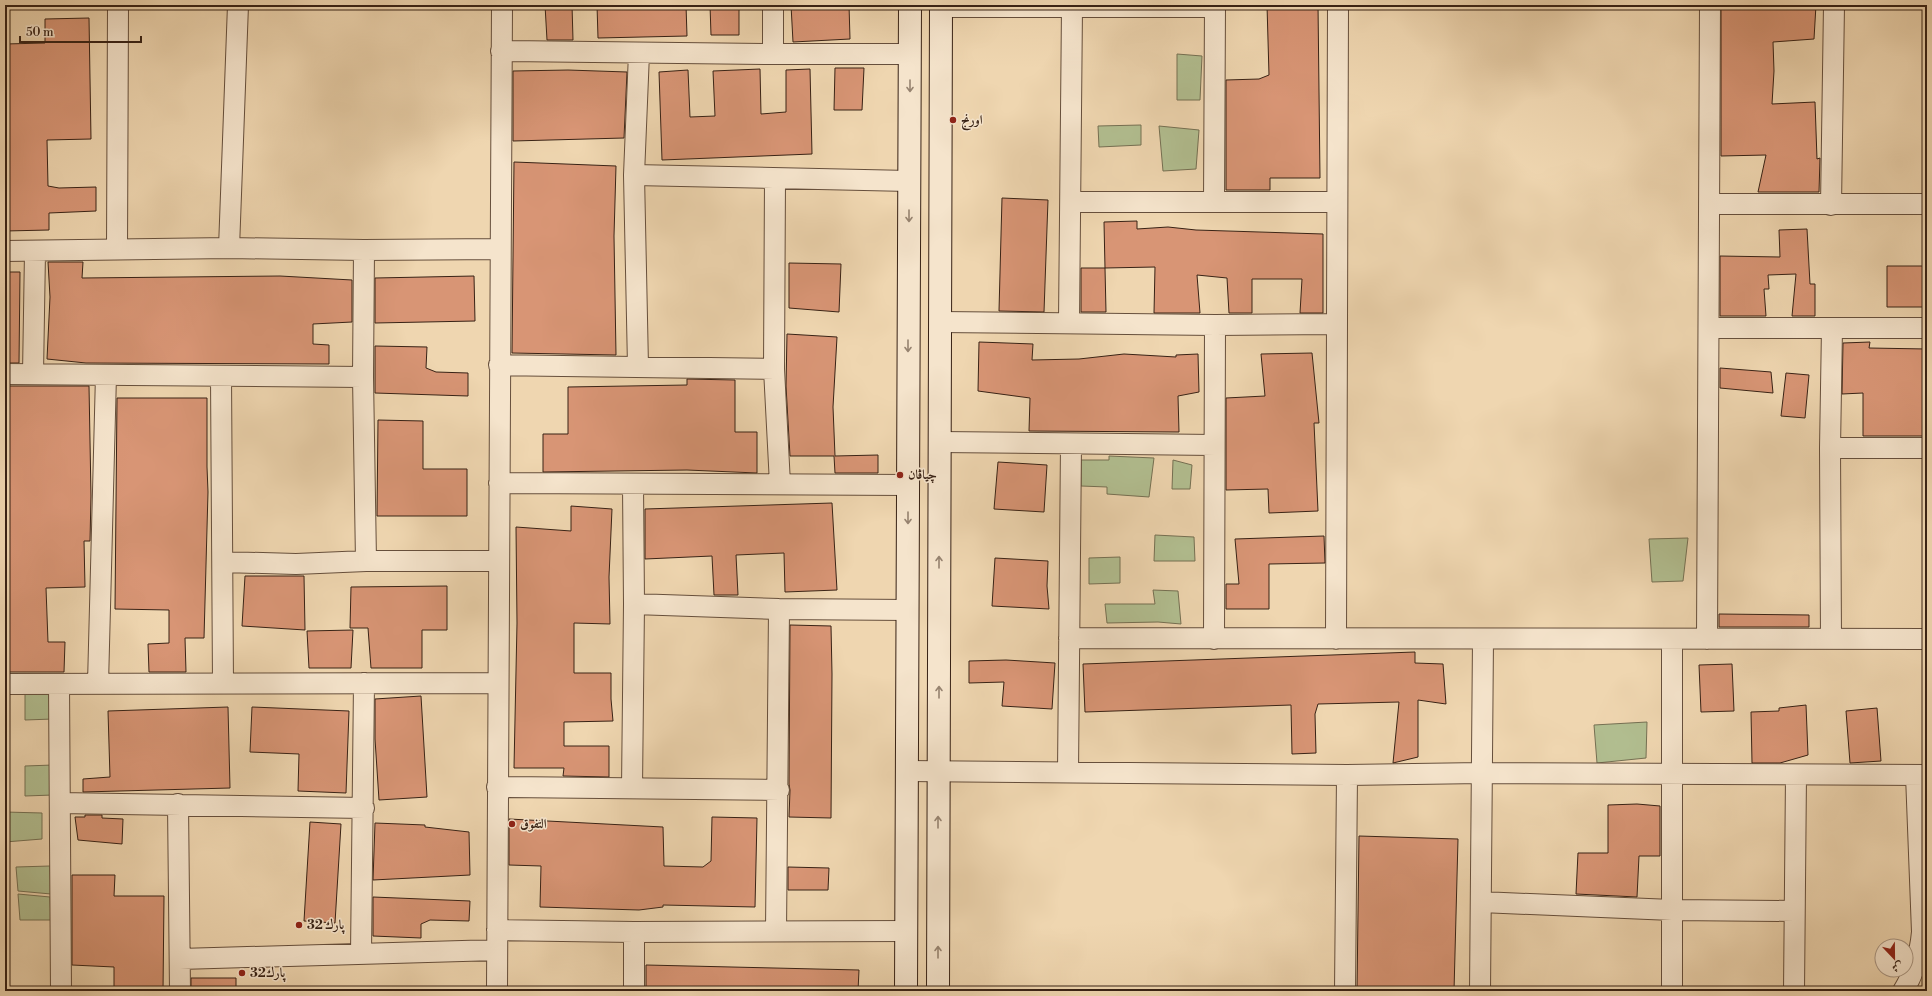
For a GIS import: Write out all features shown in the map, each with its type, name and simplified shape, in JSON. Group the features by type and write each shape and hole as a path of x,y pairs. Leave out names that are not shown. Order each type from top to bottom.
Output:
{"street":[{"path":"117,249 118,5"},
{"path":"228,248 238,5"},
{"path":"497,991 502,5"},
{"path":"773,5 773,54"},
{"path":"906,991 910,5"},
{"path":"1336,639 1338,5"},
{"path":"1708,639 1710,5"},
{"path":"1831,205 1834,5"},
{"path":"938,991 941,6 1215,6 1214,202"},
{"path":"1069,322 1072,7"},
{"path":"501,52 910,54"},
{"path":"638,366 634,176 639,53"},
{"path":"909,112 940,110"},
{"path":"634,176 909,182"},
{"path":"775,179 774,369 780,484"},
{"path":"1071,202 1337,202"},
{"path":"1710,204 1927,204"},
{"path":"5,252 228,248 364,250 500,249"},
{"path":"364,250 363,377 366,561"},
{"path":"33,374 35,252"},
{"path":"940,322 1069,322 1215,325 1336,324"},
{"path":"1214,639 1215,325"},
{"path":"1710,328 1927,328"},
{"path":"1831,639 1830,448 1832,328"},
{"path":"499,365 774,369"},
{"path":"5,374 363,377"},
{"path":"98,684 106,375"},
{"path":"221,376 224,562 223,683"},
{"path":"939,442 1214,446"},
{"path":"1068,772 1071,444"},
{"path":"1830,448 1927,448"},
{"path":"499,483 908,485"},
{"path":"632,788 634,604 633,484"},
{"path":"224,562 296,564 366,561 498,561"},
{"path":"634,604 779,609 908,610"},
{"path":"776,931 779,609"},
{"path":"1069,638 1927,639"},
{"path":"1480,991 1482,639"},
{"path":"1672,639 1672,991"},
{"path":"361,954 364,808 364,683"},
{"path":"5,684 498,683"},
{"path":"59,684 61,991"},
{"path":"907,771 1347,775 1481,773 1922,775 1924,907 1921,950 1916,966 1903,991"},
{"path":"1345,991 1347,775"},
{"path":"1794,991 1796,775"},
{"path":"498,787 778,790"},
{"path":"60,803 364,808"},
{"path":"178,804 180,991"},
{"path":"1481,902 1672,910 1794,911"},
{"path":"497,930 634,932 906,931"},
{"path":"634,932 634,991"},
{"path":"180,959 497,950"}],"green space":[{"path":"1177,54 1202,56 1200,100 1177,100"},
{"path":"1141,125 1141,145 1099,147 1098,126"},
{"path":"1159,126 1199,130 1196,169 1163,171"},
{"path":"1109,456 1154,458 1149,497 1107,494 1107,487 1081,486 1081,460 1109,460"},
{"path":"1173,460 1192,465 1190,489 1172,489"},
{"path":"1155,535 1194,537 1195,561 1154,561"},
{"path":"1688,538 1683,581 1652,582 1649,539"},
{"path":"1120,557 1120,583 1089,584 1089,558"},
{"path":"1153,590 1178,591 1181,624 1158,622 1107,623 1105,604 1155,604"},
{"path":"25,694 54,694 53,719 25,720"},
{"path":"1647,722 1646,758 1597,763 1594,725"},
{"path":"53,765 53,795 25,796 25,766"},
{"path":"5,812 42,813 42,839 5,842"},
{"path":"50,866 51,894 18,891 16,867"},
{"path":"18,894 50,897 51,920 20,920"}],"building":[{"path":"545,5 572,5 573,40 547,40"},
{"path":"597,5 686,5 687,36 598,38"},
{"path":"710,5 739,5 739,35 711,35"},
{"path":"791,5 849,5 850,39 793,42"},
{"path":"1267,5 1318,5 1320,178 1270,178 1270,190 1226,190 1226,80 1259,79 1269,75"},
{"path":"1721,5 1816,5 1814,39 1773,42 1774,71 1772,104 1815,102 1817,159 1820,158 1819,192 1758,192 1766,155 1721,156"},
{"path":"89,18 91,139 47,140 48,186 59,188 96,187 96,211 49,213 49,230 5,231 5,44 45,43 45,19"},
{"path":"835,68 864,68 862,110 834,110"},
{"path":"760,69 761,114 786,112 786,70 810,69 812,154 662,160 659,72 688,70 690,117 715,116 713,71"},
{"path":"568,70 627,72 624,138 513,141 513,71"},
{"path":"514,162 616,166 614,236 616,355 512,353"},
{"path":"1002,198 1048,200 1044,312 999,311"},
{"path":"1137,221 1137,229 1168,227 1196,230 1323,234 1323,313 1300,313 1302,279 1252,279 1252,313 1229,313 1227,278 1197,275 1200,313 1154,313 1155,267 1105,268 1104,222"},
{"path":"1807,229 1810,284 1815,284 1815,316 1792,316 1796,274 1768,275 1769,289 1764,289 1766,316 1720,316 1720,256 1780,257 1779,230"},
{"path":"48,262 83,262 82,278 280,276 352,280 352,322 313,324 313,344 329,345 329,364 86,363 47,359 50,297"},
{"path":"789,263 841,264 839,312 789,308"},
{"path":"1887,266 1927,266 1927,307 1887,307"},
{"path":"1081,268 1105,268 1106,312 1081,312"},
{"path":"5,272 20,272 19,363 5,363"},
{"path":"474,276 475,321 375,323 375,278"},
{"path":"787,334 837,337 833,407 835,456 878,455 878,473 835,473 834,456 790,456 786,386"},
{"path":"979,342 1033,344 1032,360 1079,359 1124,354 1176,357 1176,355 1198,354 1199,392 1178,396 1179,432 1029,431 1030,398 978,391"},
{"path":"1870,342 1869,348 1927,349 1927,436 1863,436 1863,393 1842,394 1843,343"},
{"path":"375,346 427,347 426,368 436,372 468,373 468,396 375,393"},
{"path":"1312,353 1319,423 1314,423 1318,511 1269,513 1268,489 1226,490 1226,398 1265,396 1261,354"},
{"path":"1720,368 1771,372 1773,393 1720,388"},
{"path":"1786,373 1809,375 1805,418 1781,416"},
{"path":"687,379 735,380 735,432 757,432 757,473 687,470 543,472 543,434 568,434 568,387 687,385"},
{"path":"5,386 89,386 91,496 90,541 84,541 85,587 46,588 48,642 65,642 64,672 5,672"},
{"path":"117,398 207,398 208,492 204,638 185,638 186,672 149,672 148,644 169,643 169,610 115,609"},
{"path":"378,420 423,421 423,469 467,469 467,516 377,516"},
{"path":"998,462 1047,465 1044,512 994,509"},
{"path":"832,503 837,590 785,592 784,553 736,555 738,595 714,595 712,556 645,559 645,509"},
{"path":"571,506 612,509 609,577 610,624 574,623 574,673 611,673 613,721 564,722 564,746 609,746 609,777 563,776 564,768 514,768 517,623 516,527 571,531"},
{"path":"1324,536 1325,563 1269,564 1269,609 1226,609 1226,584 1239,584 1235,539"},
{"path":"995,558 1048,561 1047,586 1049,609 992,606"},
{"path":"245,576 304,576 305,630 242,626"},
{"path":"447,586 447,630 422,630 422,668 371,668 368,628 350,628 351,587"},
{"path":"1719,614 1809,615 1809,627 1719,627"},
{"path":"790,625 831,626 831,818 789,817"},
{"path":"353,630 351,668 309,668 307,631"},
{"path":"1415,652 1415,663 1443,664 1446,704 1418,700 1418,757 1393,763 1399,702 1318,704 1315,714 1316,753 1292,754 1291,705 1085,712 1083,664"},
{"path":"1006,660 1055,663 1052,709 1002,706 1004,682 969,683 969,661"},
{"path":"1732,664 1734,711 1701,712 1699,665"},
{"path":"421,696 427,797 379,800 375,739 375,699"},
{"path":"1806,705 1808,755 1780,763 1752,763 1751,712 1779,711 1779,708"},
{"path":"228,707 230,788 83,792 83,779 110,777 108,711"},
{"path":"252,707 349,711 346,793 298,791 299,754 250,752"},
{"path":"1877,708 1881,761 1850,763 1846,711"},
{"path":"1637,804 1660,806 1660,856 1639,856 1637,897 1576,894 1578,853 1608,853 1608,805"},
{"path":"85,815 102,815 102,818 123,819 122,844 78,840 75,817 85,817"},
{"path":"712,817 757,818 755,907 663,905 663,907 639,910 540,907 541,866 509,865 509,819 663,827 664,866 703,867 711,861"},
{"path":"310,822 341,824 335,923 304,921"},
{"path":"375,823 425,825 425,827 469,832 470,875 373,880"},
{"path":"1359,836 1458,839 1454,991 1357,991"},
{"path":"788,867 829,868 828,890 788,890"},
{"path":"72,875 115,875 114,896 164,896 163,991 114,991 114,967 72,965"},
{"path":"373,897 470,901 469,921 430,920 421,924 421,938 373,936"},
{"path":"646,965 859,970 858,991 646,991"},
{"path":"191,978 236,978 236,991 191,991"}],"place":[{"name":"اورنج","path":"953,120"},
{"name":"چياڤان","path":"900,475"},
{"name":"التفوق","path":"512,824"},
{"name":"32 پارك","path":"299,925"},
{"name":"32پارك","path":"242,973"}]}
